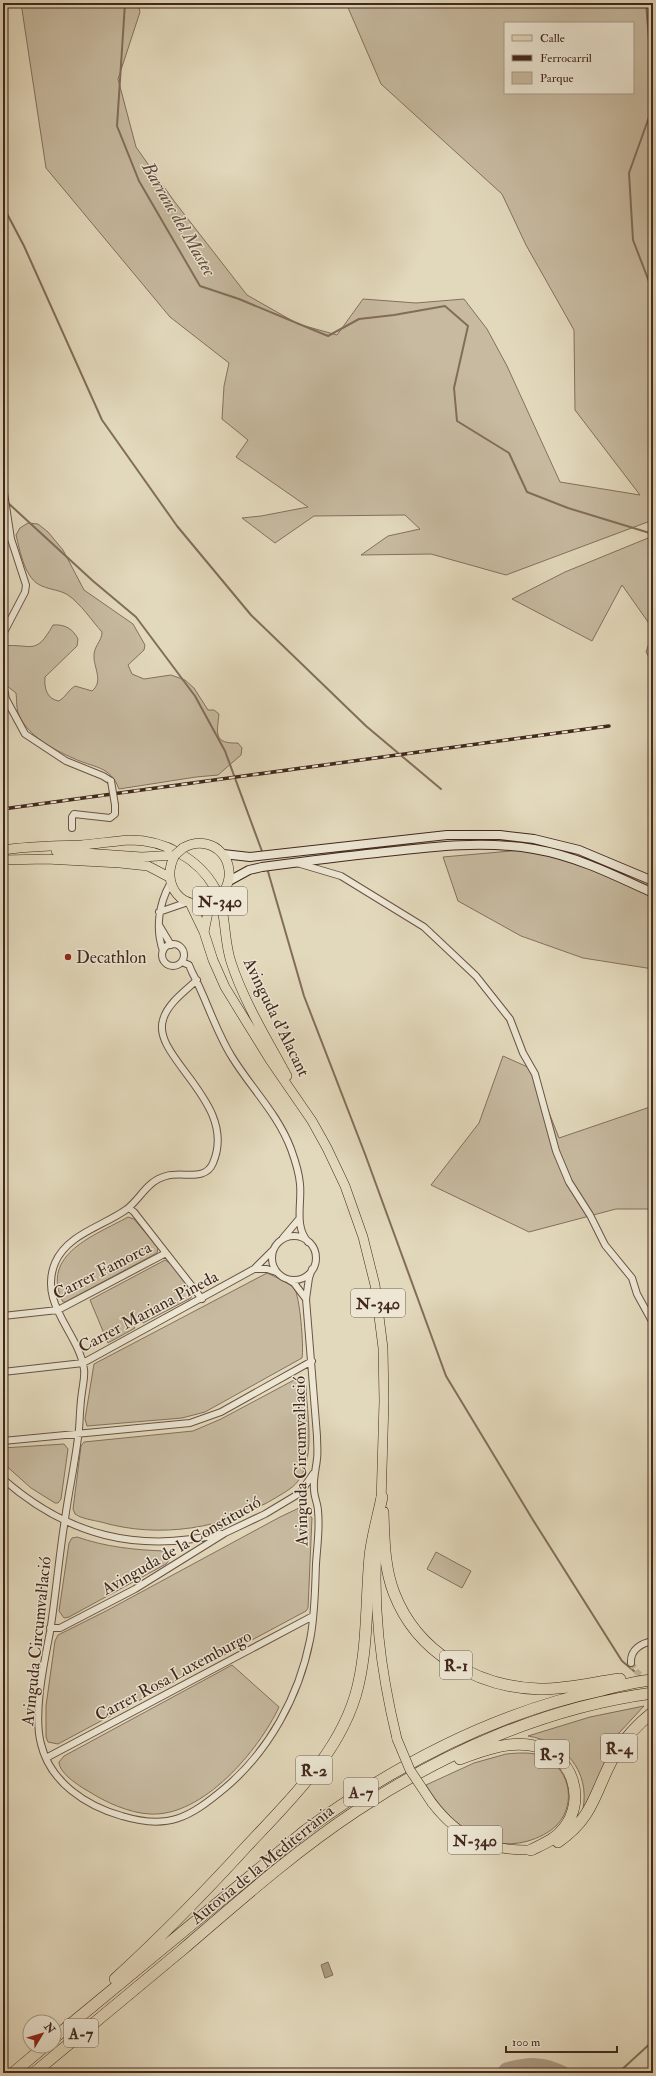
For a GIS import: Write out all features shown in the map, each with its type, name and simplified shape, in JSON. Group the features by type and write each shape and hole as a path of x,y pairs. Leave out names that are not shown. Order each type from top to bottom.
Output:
{"highway":[{"name":"R-1","path":"382,1497 386,1559 394,1592 416,1631 430,1647 462,1670 501,1685 521,1688 541,1689 623,1679 649,1680"},
{"name":"R-2","path":"62,2028 70,2018 118,1981 220,1875 297,1791 336,1740 348,1716 364,1656 370,1555 382,1497"},
{"name":"Autovia de la Mediterrània","path":"118,1981 306,1830 346,1801 424,1754 477,1730 549,1703 649,1680"},
{"name":"Autovia de la Mediterrània","path":"34,2073 296,1855 354,1812 390,1789 462,1750 539,1720 604,1701 653,1693"},
{"name":"R-4","path":"531,1850 544,1848 556,1843 570,1833 581,1822 589,1811 615,1754 638,1724 653,1712"},
{"name":"R-3","path":"433,1765 450,1763 499,1746 517,1744 533,1745 544,1748 554,1754 571,1774 576,1796 574,1808 564,1829 553,1839 531,1850"},
{"name":"A-7","path":"13,2073 36,2054"}],"main road":[{"path":"170,880 171,862 174,855 183,848 193,844 204,843 214,847 223,854 250,857 447,835 500,835 534,839 579,850 653,881"},
{"name":"Avinguda d'Alacant","path":"5,850 28,846 141,841 174,850 196,865 210,881 220,901 230,960 239,984 270,1046 312,1121"},
{"path":"229,881 253,868 409,849 471,844 518,847 549,852 584,863 653,893"},
{"name":"Avinguda d'Alacant","path":"5,850 79,852 142,856 174,855"},
{"name":"N-340","path":"3,860 58,859 148,866 170,880 177,895 196,904 212,901 223,893 229,881 229,867 223,854"},
{"name":"N-340","path":"204,932 212,901"},
{"name":"N-340","path":"189,902 204,932 213,960 226,987 270,1060 312,1121 337,1169 354,1208 375,1285 383,1348 384,1401 382,1497 376,1564 378,1641 385,1690 397,1739 410,1770 432,1804 452,1824 481,1843 509,1851 531,1850"}],"street":[{"path":"3,486 11,540 26,585 25,592 3,634"},
{"path":"3,684 6,699 25,734 66,761 103,776 111,781 115,814 110,818 74,814 72,817 72,828"},
{"path":"295,863 341,876 424,927 476,976 510,1019 523,1053 535,1074 556,1151 570,1182 590,1215 605,1245 632,1278 637,1294 653,1323"},
{"path":"158,925 172,944 181,948 184,955 182,962 176,966 166,963 163,958 158,925 159,912 170,880"},
{"path":"159,912 189,902"},
{"path":"163,951 172,944"},
{"path":"182,962 189,965 197,980 226,1047 272,1113 290,1148 300,1183 299,1219 302,1235 314,1251 316,1258 312,1269 305,1277 298,1280 288,1279"},
{"name":"Avinguda Circumval·lació","path":"197,980 169,1008 161,1024 162,1034 174,1056 196,1086 210,1109 217,1131 217,1153 212,1167 202,1174 164,1176 150,1184 129,1208 76,1238 68,1244 56,1260 52,1284 53,1297 58,1310 83,1363 84,1378 79,1433 64,1521 39,1711 39,1730 50,1768 69,1788 84,1799 107,1811 154,1823 178,1819 194,1812 231,1783 251,1763 268,1739 295,1692 311,1637 319,1513 314,1490 317,1459 317,1436 306,1299 312,1269"},
{"path":"129,1208 202,1299"},
{"path":"279,1275 274,1269 272,1260 275,1247 299,1219"},
{"path":"281,1240 290,1236 298,1237 308,1242"},
{"name":"Carrer Mariana Pineda","path":"3,1372 83,1363 202,1299 254,1269 270,1254 275,1247"},
{"name":"Carrer Famorca","path":"3,1316 58,1310 166,1253"},
{"path":"254,1269 267,1269 288,1279 294,1283 306,1299"},
{"path":"3,1441 79,1433 179,1426 200,1421 221,1412 312,1362"},
{"name":"Avinguda de la Constitució","path":"50,1628 60,1628 135,1589 225,1534 266,1514 300,1493 308,1483 315,1470"},
{"path":"3,1478 28,1500 64,1521 111,1537 133,1540 182,1542 225,1534"},
{"name":"Carrer Rosa Luxemburgo","path":"46,1758 313,1616"},
{"path":"631,1664 631,1659 635,1650 645,1643 653,1641"}],"green space":[{"path":"21,3 138,3 140,12 118,79 136,147 174,201 247,295 298,324 337,335 363,299 416,303 464,299 487,329 507,366 560,482 640,495 575,410 574,330 526,245 502,194 381,84 346,3 650,3 653,11 653,520 506,575 431,554 361,555 388,536 420,529 405,515 314,516 275,543 242,518 308,507 236,457 248,440 222,419 224,386 229,363 170,317 46,168"},
{"path":"28,523 38,524 48,532 63,550 84,590 133,624 145,645 144,650 128,665 132,674 144,679 171,675 185,680 194,688 208,710 214,710 219,714 218,736 220,739 224,742 238,743 242,748 241,755 218,775 119,789 111,775 106,771 66,755 42,741 28,729 17,710 16,693 7,686 3,687 3,646 37,645 47,635 53,625 65,626 74,632 78,639 77,646 45,677 47,693 55,700 59,701 75,686 92,691 97,684 98,676 94,654 101,639 102,632 82,608 68,595 42,586 31,578 24,564 16,535 20,528"},
{"path":"653,536 653,629 622,585 592,641 512,599 565,572"},
{"path":"653,632 653,664 646,652"},
{"path":"534,849 599,869 653,893 653,969 583,958 521,936 458,901 443,857"},
{"path":"503,1056 532,1069 559,1138 653,1106 653,1215 648,1209 616,1209 529,1232 431,1185 479,1123"},
{"path":"128,1217 134,1219 158,1248 157,1253 63,1302 58,1285 59,1271 65,1259 74,1248 87,1239"},
{"path":"165,1260 171,1264 193,1291 191,1298 143,1323 142,1321 133,1325 135,1328 108,1343 90,1300"},
{"path":"267,1273 294,1288 298,1300 301,1322 302,1358 205,1412 182,1418 87,1426 85,1419 94,1364"},
{"path":"296,1379 302,1379 306,1386 309,1446 305,1469 293,1487 257,1508 236,1517 191,1528 146,1530 123,1527 84,1518 75,1514 73,1509 81,1446 84,1442 193,1431 221,1419"},
{"path":"64,1444 68,1449 61,1499 58,1503 55,1503 31,1488 3,1463 3,1448"},
{"path":"299,1508 306,1510 312,1518 308,1608 306,1611 58,1744 48,1742 46,1737 46,1706 55,1641 58,1635"},
{"path":"77,1537 121,1547 165,1551 169,1554 170,1559 166,1564 69,1617 64,1618 59,1611 69,1543 72,1538"},
{"path":"436,1552 471,1571 462,1588 427,1569"},
{"path":"232,1665 279,1707 258,1742 243,1761 227,1778 209,1793 190,1805 170,1812 150,1814 134,1812 102,1799 84,1789 75,1783 62,1770 59,1762 64,1756"},
{"path":"644,1706 619,1733 603,1761 606,1765 583,1809 583,1782 572,1760 564,1752 553,1745 541,1739 528,1736 590,1717"},
{"path":"531,1753 549,1760 563,1775 567,1785 568,1795 567,1806 563,1816 554,1828 536,1838 512,1844 496,1843 468,1831 456,1822 445,1810 426,1785 474,1763 506,1754"}],"shaded area":[{"path":"328,1962 333,1975 325,1978 321,1965"}],"waterway":[{"name":"Barranc del Mastec","path":"125,3 117,126 139,181 200,286 239,299 328,336 359,319 394,315 445,306 468,326 454,388 457,421 509,453 527,492 568,508 653,534"},
{"path":"646,3 653,90"},
{"path":"653,106 629,173 633,240 653,292"},
{"path":"3,206 24,246 102,420 177,526 251,615 366,726 441,789"},
{"path":"7,502 93,581 136,617 195,696 225,751 263,854"},
{"path":"267,868 304,996 365,1154 446,1376 533,1520 622,1661 641,1677"},
{"path":"618,2073 653,2041"},
{"path":"503,2073 506,2069 529,2065 542,2065 564,2073"}],"tunnel":[{"path":"631,1663 637,1672 647,1681"}],"railway":[{"path":"3,809 609,726"}],"place":[{"name":"Decathlon","path":"68,957"}]}
